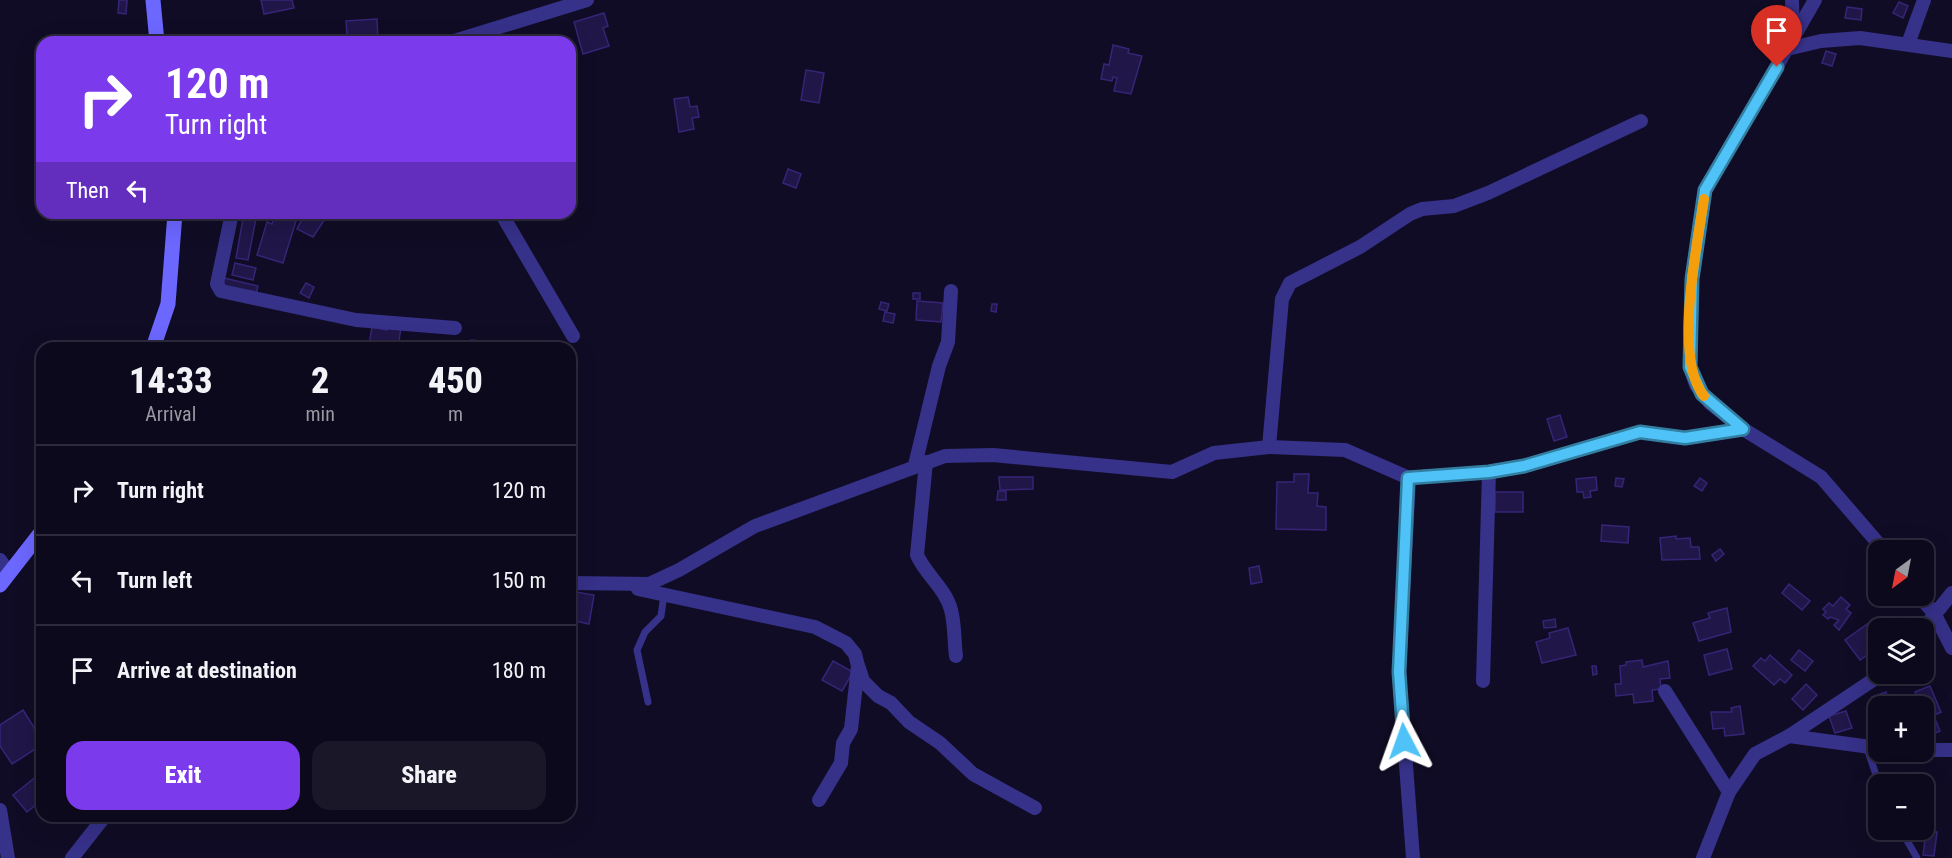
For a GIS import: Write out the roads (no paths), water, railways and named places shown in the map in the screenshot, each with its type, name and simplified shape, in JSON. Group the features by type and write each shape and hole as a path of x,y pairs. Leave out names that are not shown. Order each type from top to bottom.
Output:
{"street":[{"path":"153,0 156,36"},
{"path":"470,36 587,0"},
{"path":"1790,44 1792,0"},
{"path":"1815,0 1705,190 1692,279 1690,367 1702,394 1743,429 1821,477 1875,540"},
{"path":"1908,44 1924,0"},
{"path":"1790,44 1860,38 1952,51"},
{"path":"1269,447 1282,299 1290,283 1360,247 1422,208 1454,206 1488,193 1641,121"},
{"path":"155,342 168,304 175,219"},
{"path":"231,219 217,284 221,291 356,320 455,328"},
{"path":"505,219 573,336"},
{"path":"951,291 948,342 939,366 921,464 916,555 951,608 956,657"},
{"path":"614,586 649,584 679,570 754,526 945,456 993,455 1172,472 1214,453 1269,447 1345,450 1408,478 1489,472 1524,466 1640,432 1685,438 1743,429"},
{"path":"1483,681 1489,472"},
{"path":"1408,478 1399,672 1413,858"},
{"path":"5,579 35,549"},
{"path":"0,560 5,579"},
{"path":"576,583 664,593 815,627 846,643 855,654 863,681 878,696 891,703 909,722 940,743 973,774 1035,808"},
{"path":"1931,618 1952,593"},
{"path":"1928,606 1934,613 1952,648"},
{"path":"819,800 840,763 843,743 851,729 858,666"},
{"path":"1703,858 1729,792 1755,754 1789,736 1868,683"},
{"path":"1665,691 1729,792"},
{"path":"1789,736 1868,747"},
{"path":"1934,750 1952,750"},
{"path":"0,810 8,858"},
{"path":"72,858 100,822"}],"lane":[{"path":"648,702 637,650 645,632 661,616 664,593"},
{"path":"1907,840 1917,858"}]}
